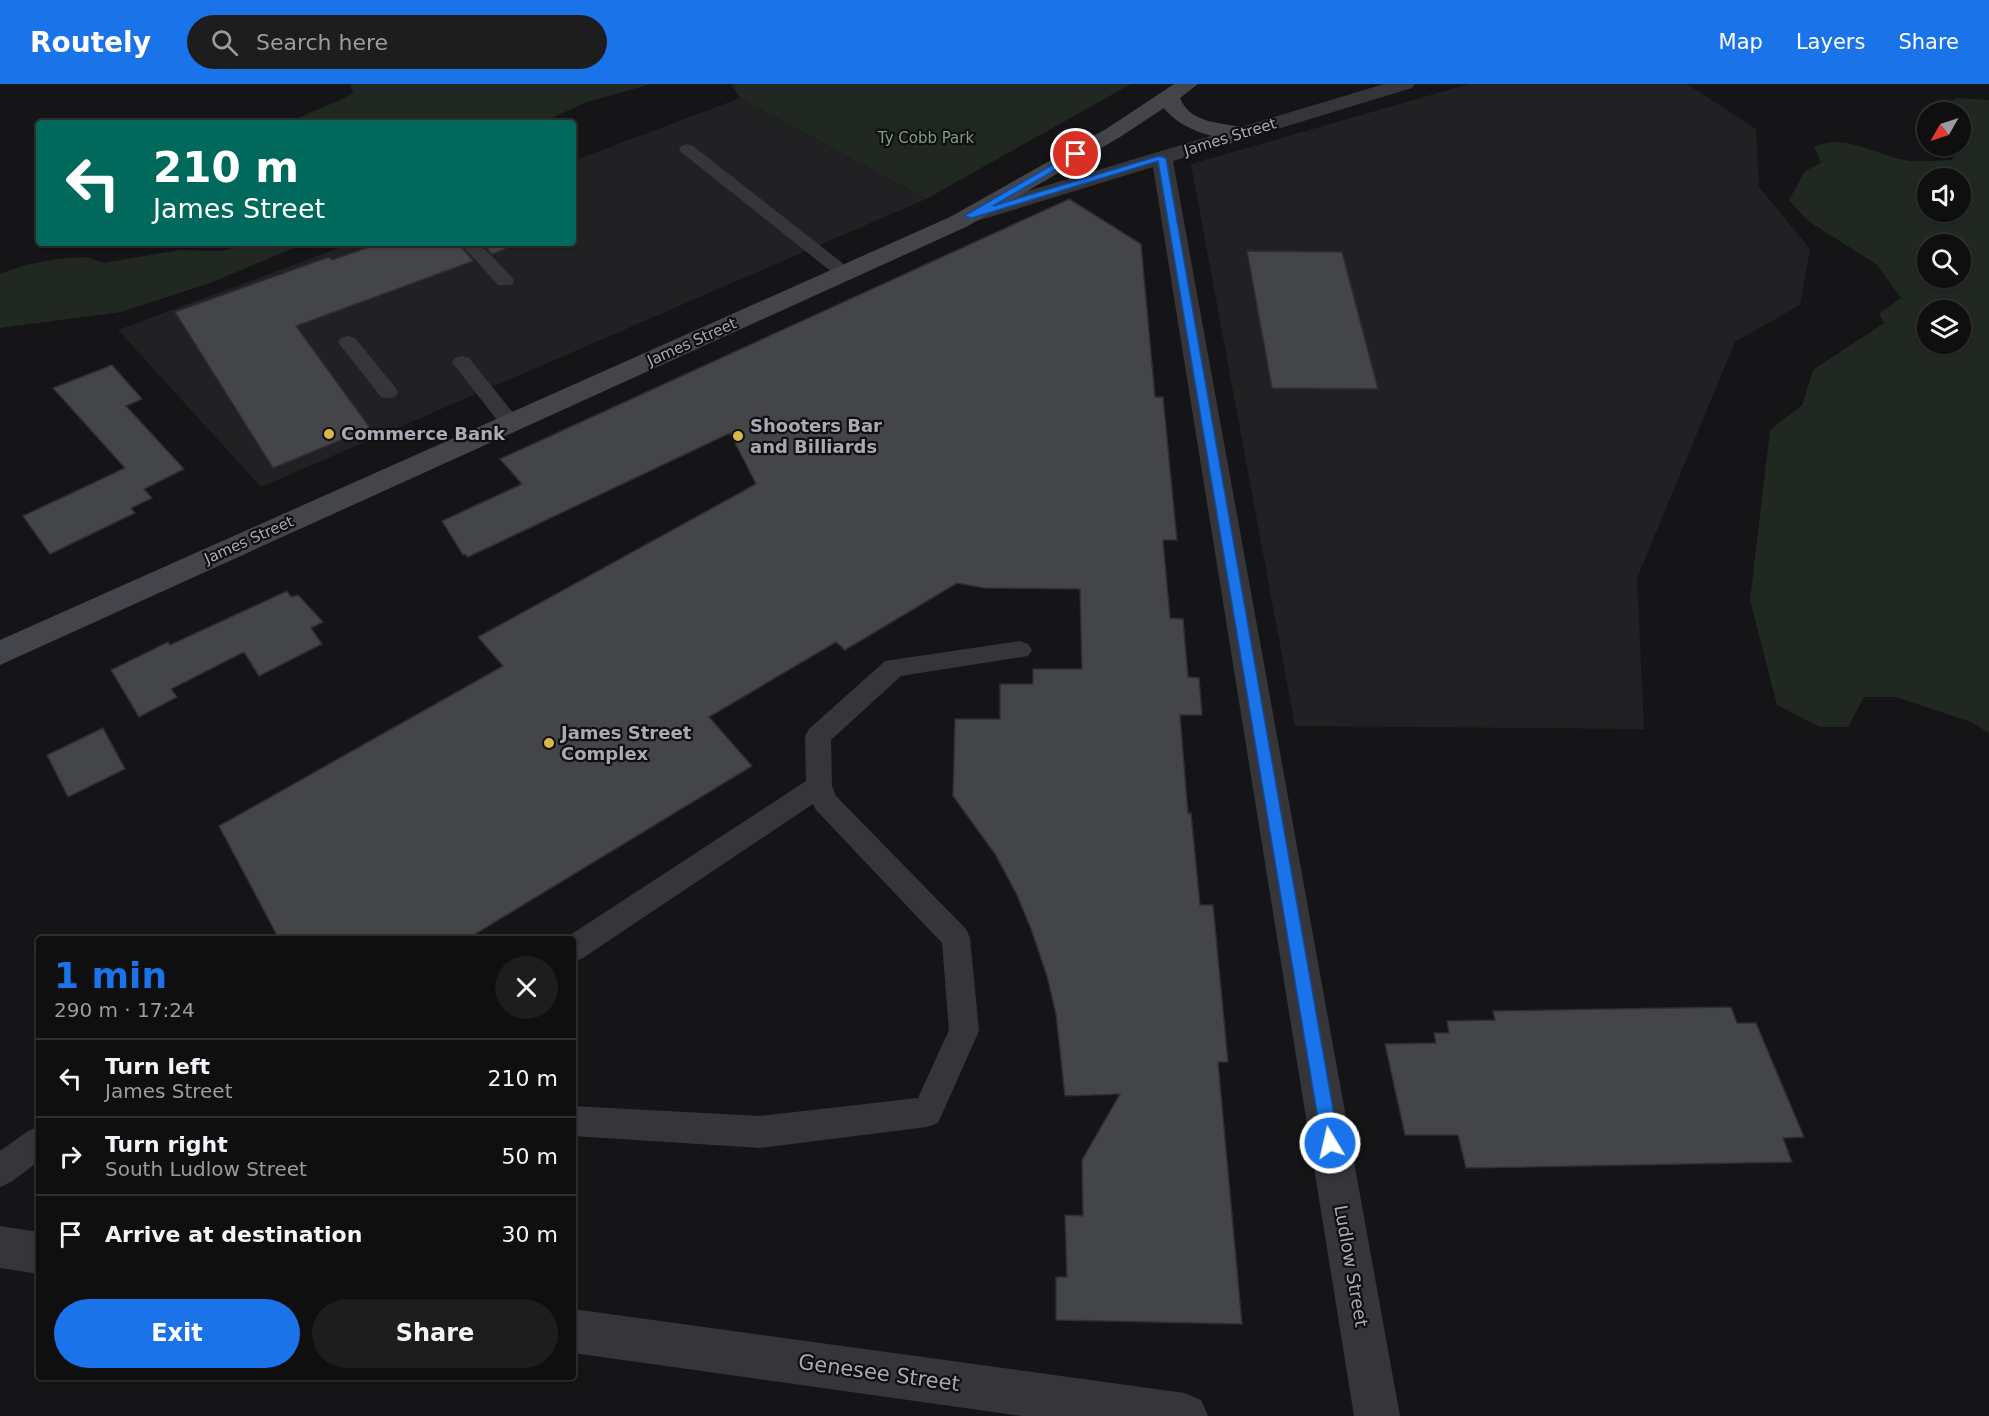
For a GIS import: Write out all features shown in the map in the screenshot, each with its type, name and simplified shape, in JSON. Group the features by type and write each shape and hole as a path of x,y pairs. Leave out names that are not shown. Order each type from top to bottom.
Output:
{"main road":[{"path":"969,216 1113,133 1188,84"},
{"path":"1169,96 1175,110 1183,117 1212,129 1243,133"},
{"name":"James Street","path":"0,653 969,216"}],"street":[{"name":"James Street","path":"969,216 1402,84"},
{"name":"Ludlow Street","path":"1162,158 1377,1416"},
{"path":"0,1247 36,1253"},
{"name":"Genesee Street","path":"576,1331 1185,1416"}],"lane":[{"path":"687,149 844,273"},
{"path":"472,246 505,281"},
{"path":"348,342 388,392"},
{"path":"462,362 511,424"},
{"path":"576,1121 760,1132 927,1112 964,1031 956,938 825,802 819,786 818,736 894,668 1020,650"},
{"path":"576,947 819,786"},
{"path":"0,1171 36,1144"}],"shaded area":[{"path":"1469,84 1687,84 1756,129 1759,187 1810,249 1800,305 1735,342 1637,578 1644,729 1295,726 1191,164"},
{"path":"740,98 926,199 261,487 118,330 344,246 576,246 576,160"}],"green space":[{"path":"350,84 651,84 587,102 548,120 293,120 353,93"},
{"name":"Ty Cobb Park","path":"731,84 1131,84 926,199 740,98"},
{"path":"1957,98 1989,100 1989,733 1971,722 1896,697 1864,697 1848,727 1820,727 1777,705 1750,600 1770,430 1802,405 1813,370 1884,323 1879,314 1901,298 1876,264 1808,221 1789,200 1805,171 1821,163 1814,147 1826,143 1848,143 1910,161 1952,160 1954,156 1971,156 1971,102 1951,102"},
{"path":"240,246 299,246 210,283 121,312 0,328 0,274 25,265 57,259 87,257 104,263 179,250 221,251"}],"building":[{"name":"James Street Complex","path":"1069,199 1141,244 1155,397 1163,397 1177,540 1163,540 1170,618 1183,619 1188,677 1199,678 1202,715 1180,715 1188,813 1191,813 1200,905 1213,905 1228,1062 1218,1062 1242,1324 1056,1320 1056,1277 1067,1277 1065,1215 1083,1216 1082,1160 1120,1094 1065,1096 1056,1014 1047,976 1031,929 1017,895 995,854 953,796 955,719 1000,719 1000,684 1033,684 1033,669 1082,669 1080,589 984,588 957,583 845,650 836,642 709,717 752,766 472,936 277,936 219,826 503,666 478,637 756,484 730,433 468,557 463,555 442,521 522,484 500,459"},
{"path":"372,246 460,246 473,261 296,326 370,428 273,468 175,312 329,257 332,260"},
{"path":"485,246 510,246 510,247 492,254"},
{"path":"1247,251 1342,252 1378,389 1272,388"},
{"path":"112,365 142,399 126,406 184,469 144,489 152,498 131,508 135,513 50,554 23,516 125,468 53,388"},
{"path":"287,591 291,597 298,595 323,622 311,628 322,644 259,676 244,652 171,689 177,697 139,717 111,670 168,642 170,645"},
{"path":"103,728 125,769 68,797 47,755"},
{"path":"1731,1007 1737,1023 1756,1023 1804,1137 1783,1138 1792,1162 1466,1168 1458,1135 1405,1135 1385,1044 1436,1043 1434,1033 1449,1033 1447,1021 1495,1020 1493,1011"}],"place":[{"name":"Commerce Bank","path":"329,434"},
{"name":"Shooters Bar and Billiards","path":"738,436"},
{"name":"James Street Complex","path":"549,743"}],"route":[{"path":"1076,154 969,216 1162,158 1330,1143"}]}
